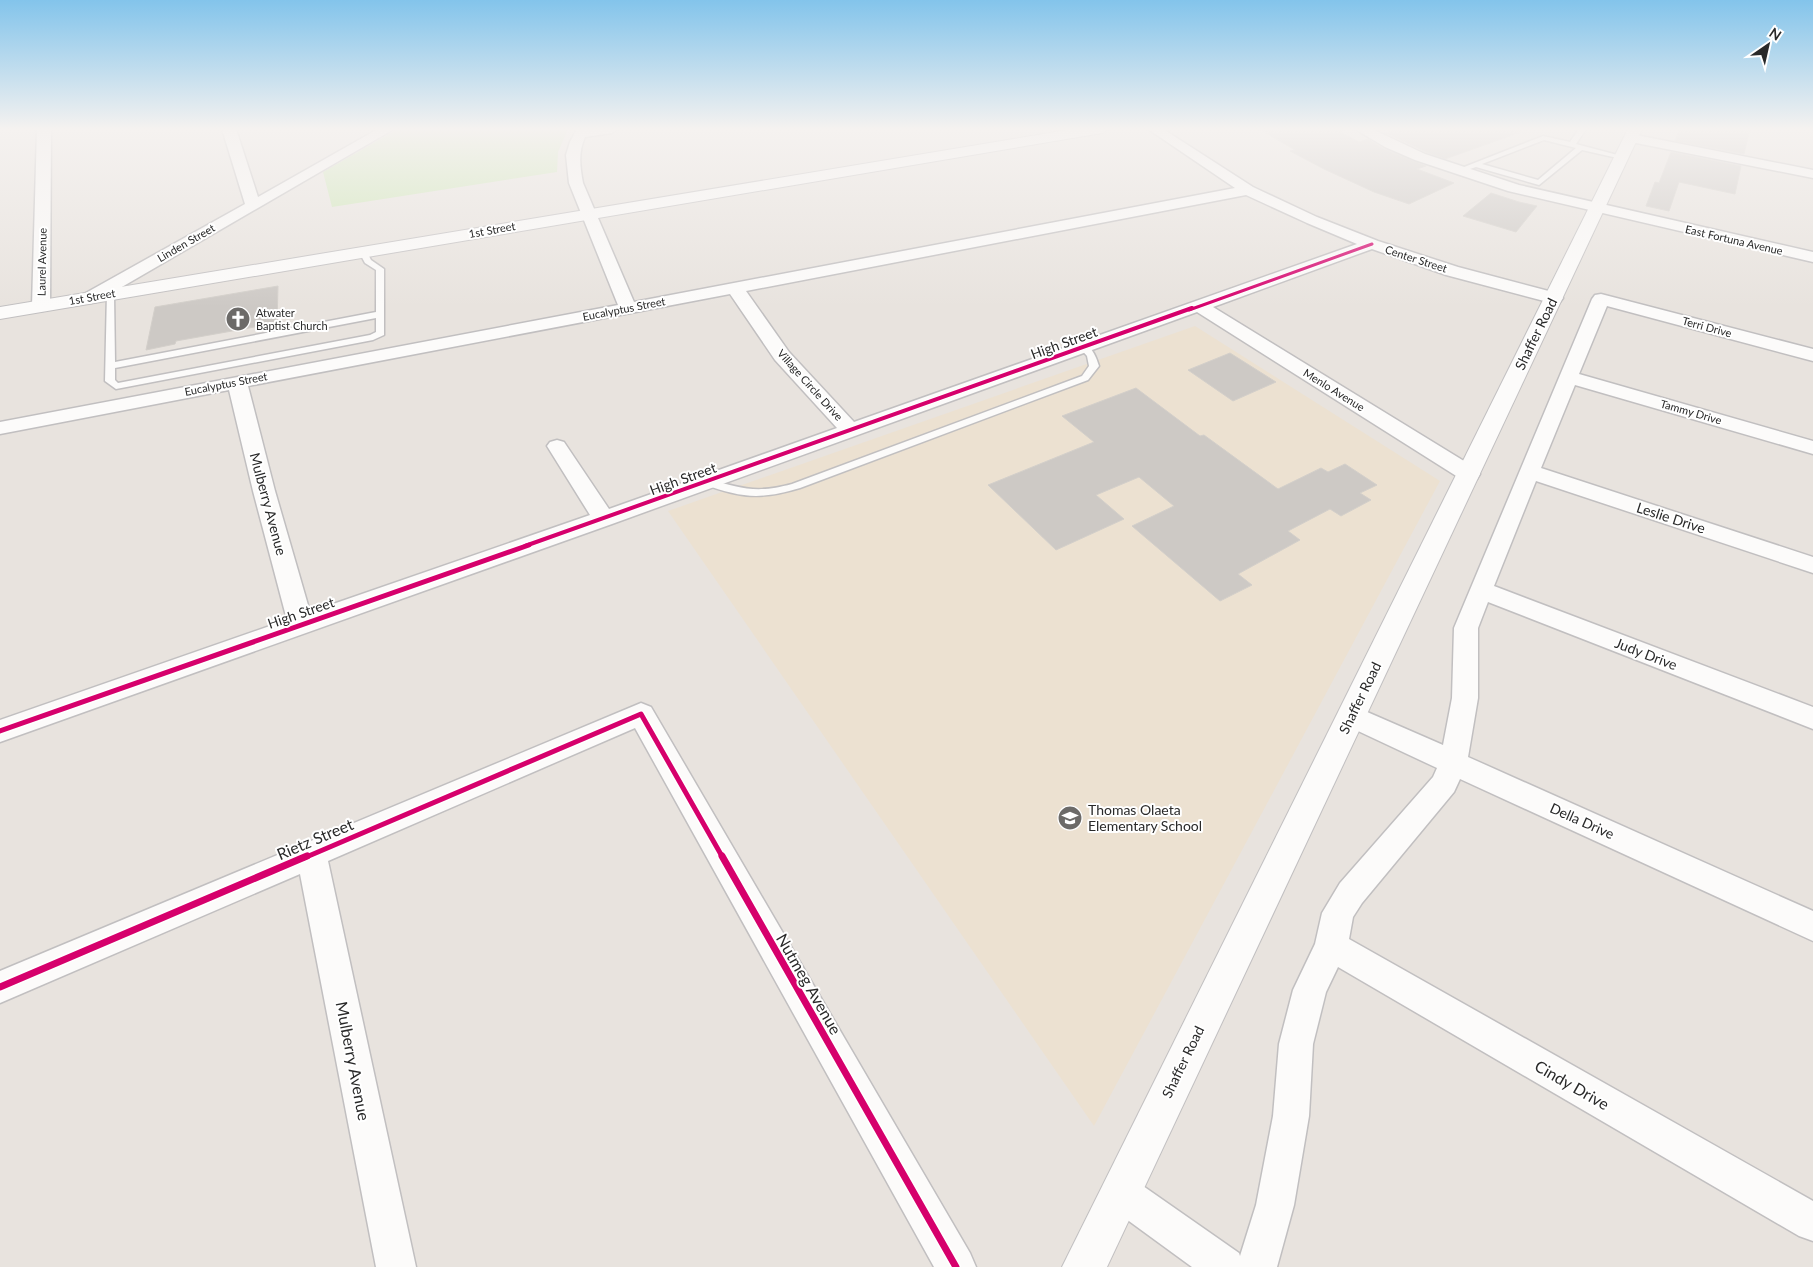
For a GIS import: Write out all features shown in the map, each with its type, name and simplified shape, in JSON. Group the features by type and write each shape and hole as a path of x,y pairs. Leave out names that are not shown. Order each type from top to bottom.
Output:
{"main road":[{"name":"1st Street","path":"0,313 745,188"},
{"name":"Shaffer Road","path":"1084,1267 1606,188"}],"street":[{"name":"Laurel Avenue","path":"42,306 43,188"},
{"path":"248,188 253,205"},
{"name":"Linden Street","path":"90,298 283,188"},
{"path":"578,188 628,308"},
{"name":"Center Street","path":"1245,188 1312,220 1372,244 1498,284 1554,298"},
{"name":"East Fortuna Avenue","path":"1514,188 1536,195 1813,257"},
{"name":"Eucalyptus Street","path":"0,428 1248,190"},
{"name":"High Street","path":"0,731 851,431 1372,244"},
{"name":"Village Circle Drive","path":"735,288 782,356 851,431"},
{"name":"Terri Drive","path":"1568,376 1601,299 1813,355"},
{"name":"Menlo Avenue","path":"1199,306 1469,474"},
{"path":"1257,1267 1275,1205 1291,1116 1296,1044 1310,990 1331,946 1338,913 1351,892 1444,784 1453,762 1465,698 1466,628 1568,376"},
{"name":"Tammy Drive","path":"1568,376 1813,448"},
{"name":"Mulberry Avenue","path":"237,382 264,491 301,625"},
{"path":"557,446 604,518"},
{"name":"Leslie Drive","path":"1529,471 1813,565"},
{"name":"Judy Drive","path":"1480,590 1813,718"},
{"name":"Rietz Street","path":"0,987 641,714"},
{"name":"Nutmeg Avenue","path":"641,714 956,1267"},
{"name":"Della Drive","path":"1351,716 1813,926"},
{"name":"Mulberry Avenue","path":"311,854 396,1267"},
{"name":"Cindy Drive","path":"1331,946 1813,1222"},
{"path":"1120,1192 1225,1267"}],"lane":[{"path":"110,294 110,380 116,386 374,337 381,333 380,269 368,261 363,252"},
{"path":"110,366 381,314"},
{"path":"707,482 739,493 755,495 777,492 796,486 1085,378 1094,366 1091,355 1084,348"}],"shaded area":[{"name":"Thomas Olaeta Elementary School","path":"1195,326 1440,481 1094,1126 668,511"}],"green space":[{"path":"327,188 453,188 332,207"}],"building":[{"path":"1366,188 1443,188 1409,204"},
{"path":"1653,188 1677,188 1669,211 1646,206"},
{"path":"1708,188 1736,188 1735,194"},
{"path":"1491,193 1537,206 1516,232 1463,216"},
{"name":"Atwater Baptist Church","path":"278,286 277,323 176,341 175,344 146,350 155,307"},
{"path":"1230,353 1276,382 1233,401 1188,370"},
{"path":"1136,388 1200,436 1204,435 1278,489 1321,468 1328,472 1345,464 1377,485 1360,493 1371,500 1341,516 1330,509 1288,531 1300,540 1238,574 1252,585 1220,601 1132,526 1174,506 1139,477 1096,495 1124,519 1056,550 988,485 1094,442 1062,416"}],"cycle path":[{"path":"0,731 707,482 1372,244"},
{"path":"0,987 641,714 956,1267"}],"place":[{"name":"Atwater Baptist Church","path":"238,319"},
{"name":"Thomas Olaeta Elementary School","path":"1070,818"}]}
